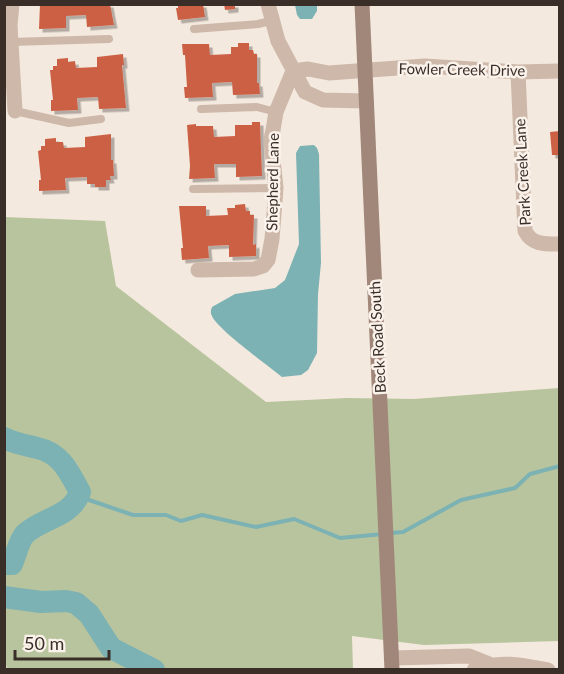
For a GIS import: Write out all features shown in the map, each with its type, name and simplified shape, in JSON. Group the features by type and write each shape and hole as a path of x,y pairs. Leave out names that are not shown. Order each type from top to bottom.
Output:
{"main road":[{"name":"Beck Road South","path":"362,4 392,664"}],"street":[{"path":"12,4 11,42 15,111"},
{"path":"268,4 278,41 305,92 323,100 366,100"},
{"name":"Fowler Creek Drive","path":"364,70 425,66 518,72 560,71"},
{"path":"293,71 364,70"},
{"name":"Shepherd Lane","path":"198,270 254,269 264,266 268,260 276,188 272,140 276,112 293,71"},
{"name":"Park Creek Lane","path":"518,72 525,231 529,239 537,243 560,244"},
{"path":"392,664 469,656 489,664"},
{"path":"474,669 489,664 516,663 548,669"}],"lane":[{"path":"194,29 271,21"},
{"path":"11,42 109,39"},
{"path":"201,109 257,107 276,112"},
{"path":"15,111 69,123 101,120"},
{"path":"193,189 276,188"}],"green space":[{"path":"4,217 105,221 116,286 266,402 347,398 414,399 559,388 559,641 424,645 352,636 353,669 7,669 4,656"}],"water":[{"path":"295,5 317,5 317,11 312,19 300,19"},
{"path":"314,145 319,154 321,263 317,353 308,370 301,375 282,377 223,329 212,316 211,311 212,307 235,294 275,288 285,280 299,244 296,153 300,146"}],"building":[{"path":"40,4 110,4 114,25 87,27 86,15 66,16 66,28 39,29"},
{"path":"178,4 203,4 205,17 178,20 176,8"},
{"path":"224,4 235,4 235,9 225,10"},
{"path":"238,43 249,43 249,50 257,54 257,83 259,83 260,94 233,95 232,82 212,83 213,97 185,98 184,87 187,87 182,44 209,44 210,55 231,54 231,47 238,47"},
{"path":"123,54 126,108 99,109 98,97 77,98 78,110 51,111 51,100 53,100 50,70 53,70 53,66 57,66 57,59 68,58 68,62 75,61 76,68 97,67 97,57"},
{"path":"252,122 260,122 262,176 236,177 236,164 214,164 215,178 189,179 187,125 213,126 214,137 235,136 235,125 252,125"},
{"path":"560,131 560,155 552,155 550,132"},
{"path":"111,134 111,160 113,160 114,176 110,176 111,180 106,180 106,187 87,184 87,177 65,178 66,190 39,191 39,180 41,180 38,151 41,150 41,146 45,146 45,139 56,138 56,142 63,142 64,148 85,147 85,137"},
{"path":"245,204 246,211 254,215 253,245 256,244 256,256 229,257 229,245 208,246 209,258 182,260 179,206 206,206 206,216 228,215 227,208"}],"waterway":[{"path":"4,438 52,454 63,464 80,492 70,507 25,534 12,564 4,564"},
{"path":"391,533 403,532 461,500 515,488 530,474 560,466"},
{"path":"80,492 89,500 133,515 166,515 181,521 202,515 256,527 294,519 340,538 383,534"},
{"path":"4,597 41,602 76,603 89,614 111,648 154,670"}]}
